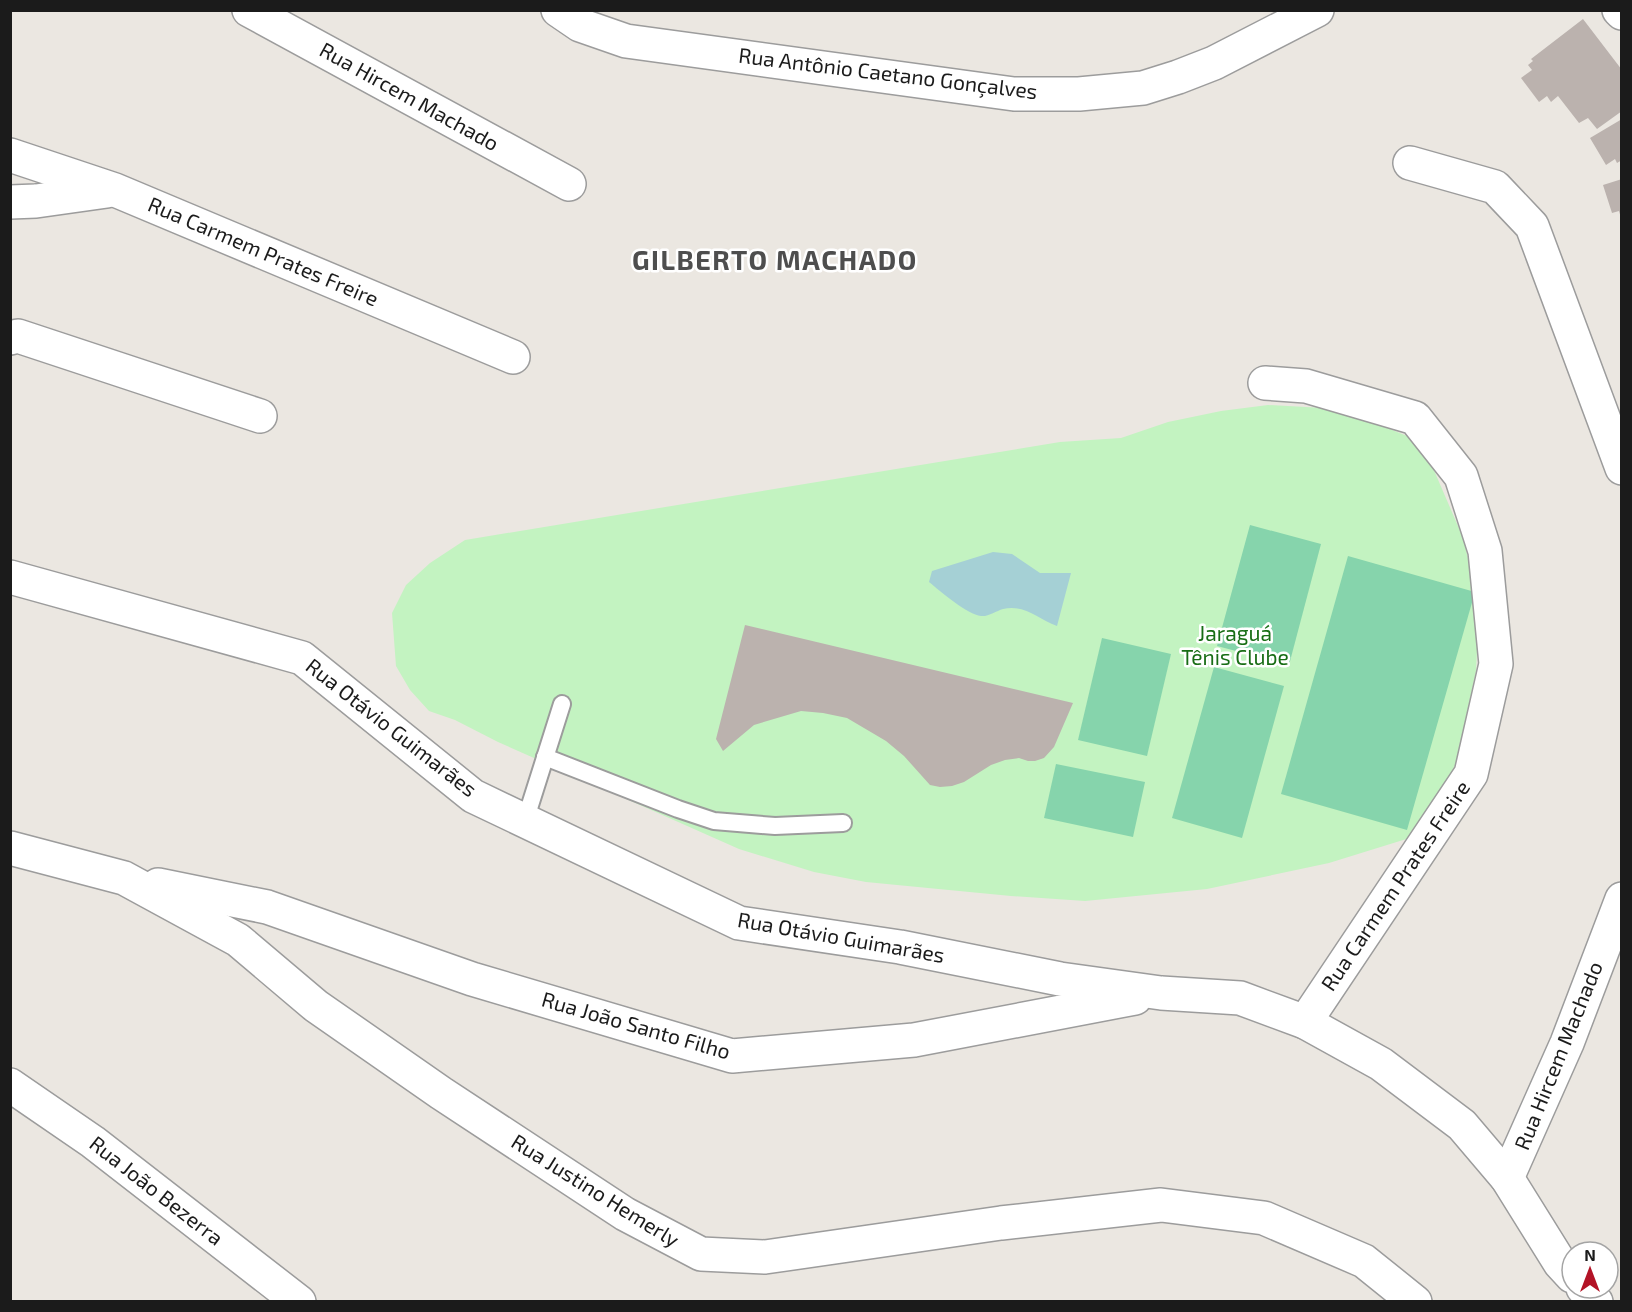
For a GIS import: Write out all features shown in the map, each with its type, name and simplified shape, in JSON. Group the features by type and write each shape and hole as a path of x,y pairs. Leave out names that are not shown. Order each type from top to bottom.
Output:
{"street":[{"name":"Rua Hircem Machado","path":"249,10 569,184"},
{"name":"Rua Antônio Caetano Gonçalves","path":"558,10 580,24 626,41 1014,94 1068,94 1143,88 1214,63 1317,10"},
{"name":"Rua Carmem Prates Freire","path":"10,155 115,190 513,357"},
{"path":"1410,163 1496,187 1532,226 1622,468"},
{"path":"10,202 36,201 115,190"},
{"path":"10,338 18,336 260,416"},
{"name":"Rua Carmem Prates Freire","path":"1265,383 1306,386 1415,418 1461,476 1485,551 1496,664 1471,774 1305,1022"},
{"name":"Rua Otávio Guimarães","path":"10,577 302,658 473,796 739,923 900,947 1060,979 1161,993 1240,998 1305,1022 1381,1064 1462,1125 1508,1179 1560,1263"},
{"name":"Rua Justino Hemerly","path":"10,848 124,878 238,940 316,1006 441,1093 625,1214 701,1254 765,1257 1001,1223 1161,1204 1264,1218 1364,1261 1414,1302"},
{"name":"Rua João Santo Filho","path":"124,878 267,907 472,979 732,1056 914,1040 1161,993"},
{"name":"Rua Hircem Machado","path":"1508,1179 1567,1043 1622,899"},
{"name":"Rua João Bezerra","path":"10,1085 93,1142 299,1302"}],"lane":[{"path":"525,821 562,704"},
{"path":"545,757 714,821 775,826 843,823"}],"green space":[{"name":"Jaraguá Tênis Clube","path":"1268,405 1324,408 1368,420 1407,436 1433,468 1464,540 1479,612 1476,671 1456,763 1440,799 1416,836 1329,863 1207,889 1085,901 866,882 814,872 739,849 498,742 455,720 429,711 410,690 396,666 392,613 406,585 430,563 465,540 1060,442 1121,438 1168,422 1221,411"},
{"path":"1250,525 1321,544 1289,665 1217,646"},
{"path":"1348,556 1475,592 1407,830 1281,794"},
{"path":"1102,638 1171,654 1147,756 1078,740"},
{"path":"1214,667 1284,686 1242,838 1172,818"},
{"path":"1056,764 1145,782 1133,837 1044,818"}],"water":[{"path":"993,552 1012,554 1040,573 1071,573 1057,626 1025,610 1011,608 984,616 975,615 929,582 932,571"}],"building":[{"path":"1583,19 1622,70 1622,111 1597,129 1588,118 1579,123 1558,96 1551,102 1547,96 1539,102 1521,78 1532,70 1528,65 1533,61 1531,59"},
{"path":"1622,119 1622,160 1617,163 1615,159 1606,165 1590,138"},
{"path":"1622,179 1621,218 1619,211 1612,213 1603,185"},
{"path":"745,625 1073,703 1054,747 1044,758 1035,761 1019,758 1005,760 952,786 930,785 904,756 886,741 847,718 823,713 801,711 754,725 723,751 716,739"}],"district":[{"name":"GILBERTO MACHADO","path":"775,261"}]}
